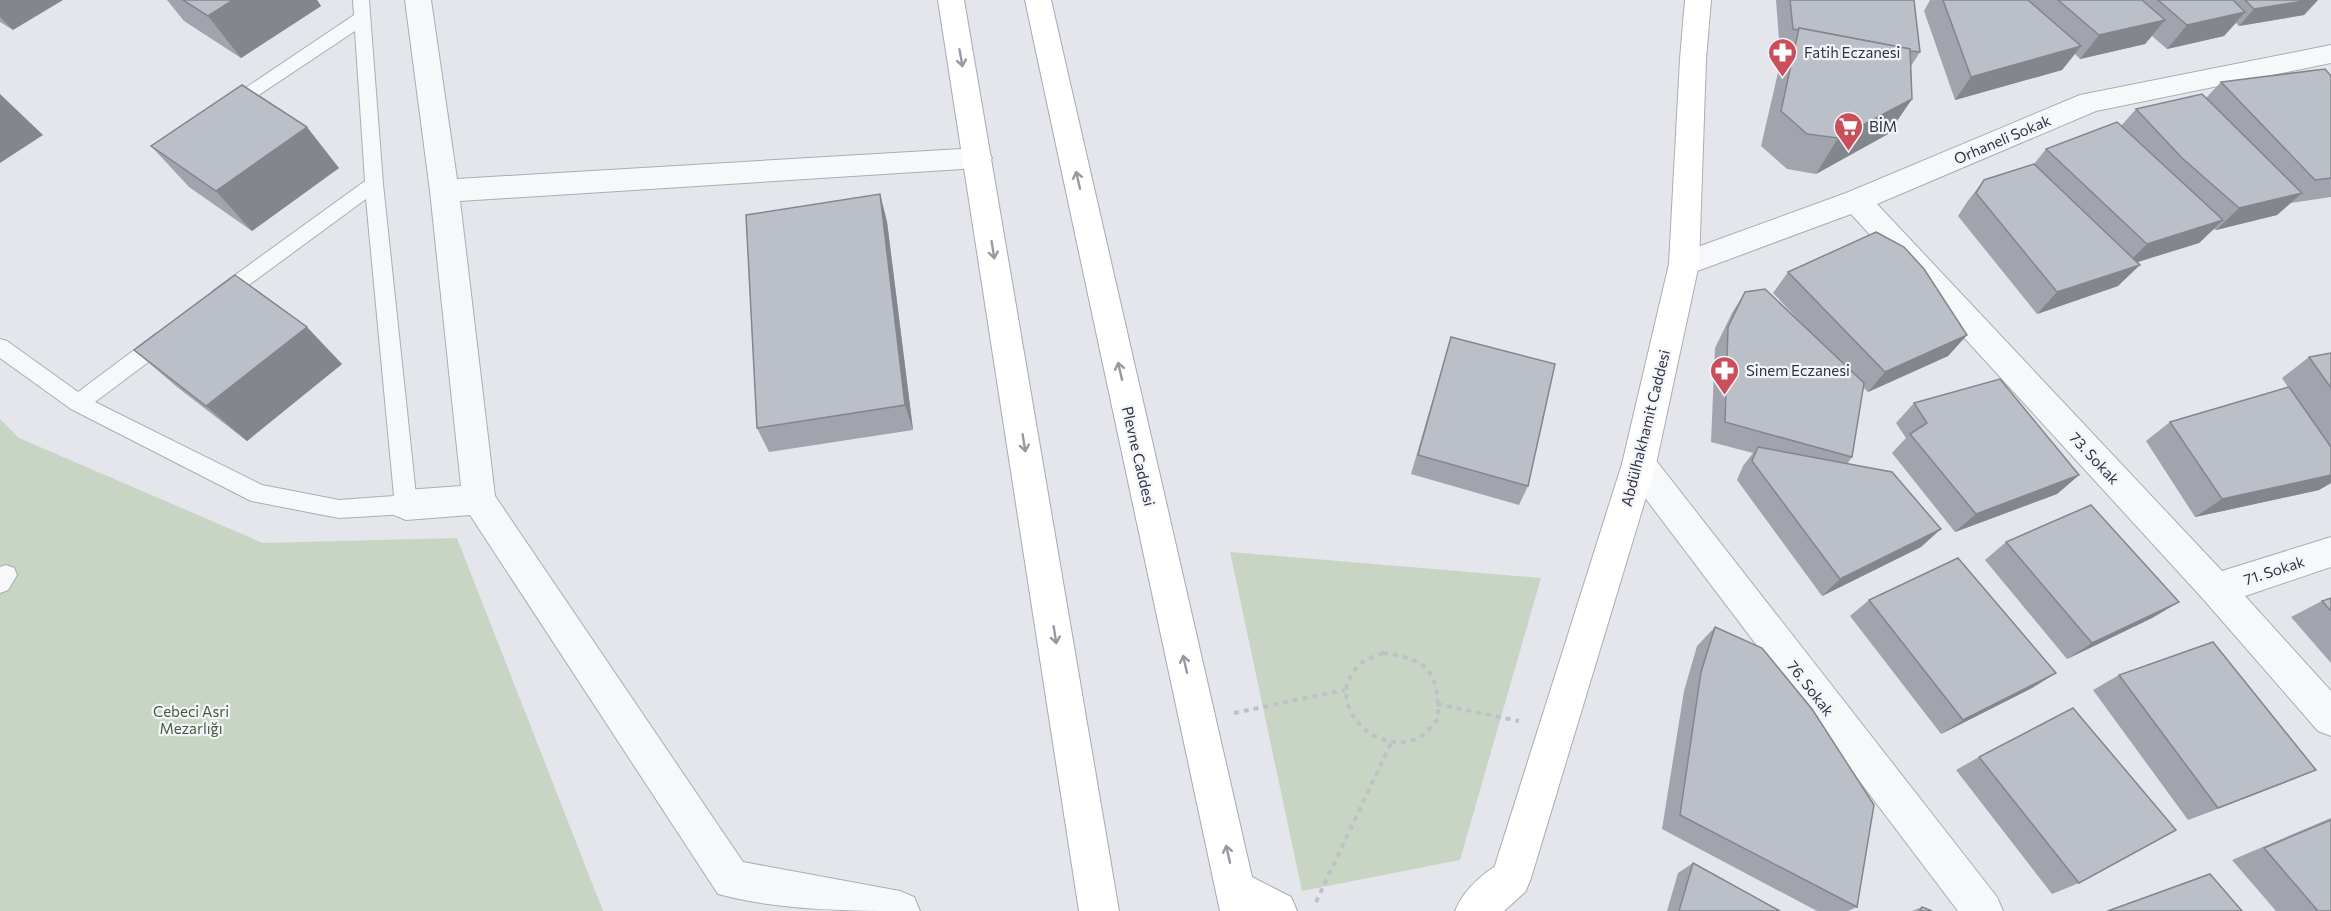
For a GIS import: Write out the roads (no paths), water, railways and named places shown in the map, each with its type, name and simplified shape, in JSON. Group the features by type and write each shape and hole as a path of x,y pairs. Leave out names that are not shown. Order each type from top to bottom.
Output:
{"main road":[{"path":"951,0 1100,911"},
{"name":"Plevne Caddesi","path":"1038,0 1238,900"},
{"name":"Abdülhakhamit Caddesi","path":"1503,900 1640,464 1683,264 1698,0"},
{"path":"1238,900 1277,911"},
{"path":"1475,911 1503,900"}],"street":[{"path":"418,0 444,191 479,500 732,880 900,911"},
{"name":"Orhaneli Sokak","path":"1683,264 1856,201 2090,102 2324,63"},
{"path":"444,191 978,158"},
{"name":"73. Sokak","path":"1856,201 2216,589 2331,718"},
{"name":"76. Sokak","path":"1640,464 1983,911"},
{"path":"406,505 479,500"},
{"name":"71. Sokak","path":"2216,589 2331,552"}],"lane":[{"path":"216,116 362,9"},
{"path":"0,347 78,403 259,494 339,509 406,505 374,184 362,9"},
{"path":"209,305 374,184"},
{"path":"78,403 181,326"}],"place":[{"name":"Fatih Eczanesi","path":"1783,78"},
{"name":"BİM","path":"1848,152"},
{"name":"Sinem Eczanesi","path":"1725,396"}],"park label":[{"name":"Cebeci Asri Mezarlığı","path":"191,720"}]}
